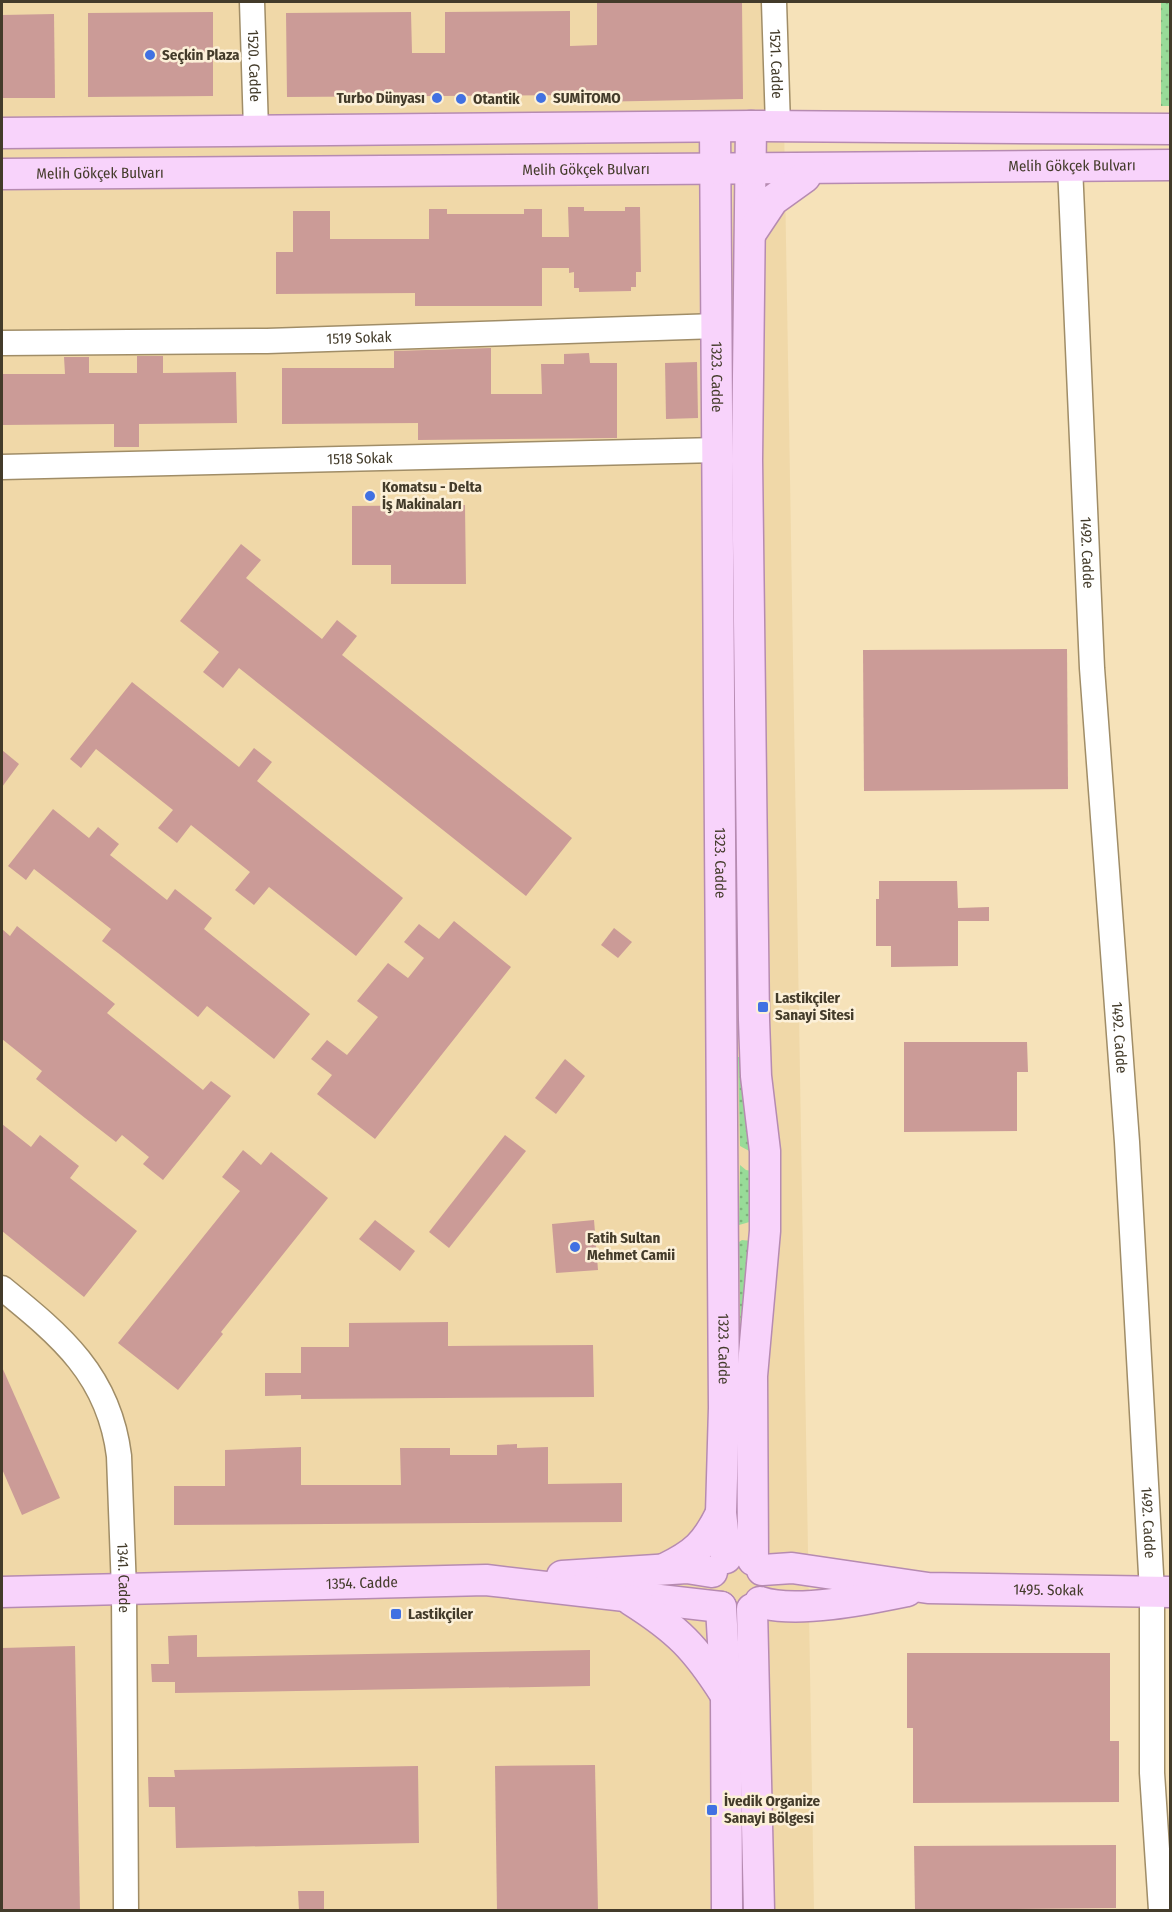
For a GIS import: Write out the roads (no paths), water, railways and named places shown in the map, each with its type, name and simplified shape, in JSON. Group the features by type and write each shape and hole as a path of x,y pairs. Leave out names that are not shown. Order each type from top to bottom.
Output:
{"main road":[{"path":"2,133 765,126 1170,129"},
{"path":"727,1911 726,1695 721,1607 710,1591 738,1565 765,1231 765,1151 756,1076 755,1039 747,460 751,168 765,126"},
{"name":"1323. Cadde","path":"716,127 721,1230 724,1398 721,1513 738,1565"},
{"name":"Melih Gökçek Bulvarı","path":"2,174 1170,165"},
{"path":"751,233 773,200 805,177 810,169"},
{"path":"721,1039 755,1039"},
{"path":"722,1148 738,1159 752,1160 765,1151"},
{"path":"721,1230 765,1231"},
{"path":"664,1569 698,1549 710,1535 721,1513"},
{"path":"738,1565 766,1582 756,1605 759,1911"},
{"name":"1495. Sokak","path":"486,1580 738,1565 792,1568 928,1588 1161,1592"},
{"name":"1354. Cadde","path":"2,1592 486,1580 721,1607"},
{"name":"1495. Sokak","path":"756,1605 798,1606 928,1588"},
{"path":"626,1597 678,1631 703,1659 726,1695"},
{"path":"721,1607 742,1612 756,1605"}],"street":[{"name":"1520. Cadde","path":"252,2 256,130"},
{"name":"1521. Cadde","path":"765,126 774,2"},
{"name":"1492. Cadde","path":"1070,166 1092,668 1161,1592 1152,1773 1161,1911"},
{"name":"1519 Sokak","path":"2,343 267,341 717,326"},
{"name":"1518 Sokak","path":"2,467 718,450"},
{"name":"1341. Cadde","path":"2,1288 68,1344 104,1399 115,1430 119,1456 124,1590 126,1911"}],"place":[{"name":"Seçkin Plaza","path":"150,55"},
{"name":"Turbo Dünyası","path":"437,98"},
{"name":"SUMİTOMO","path":"541,98"},
{"name":"Otantik","path":"461,99"},
{"name":"Komatsu - Delta İş Makinaları","path":"370,496"},
{"name":"Lastikçiler Sanayi Sitesi","path":"763,1007"},
{"name":"Fatih Sultan Mehmet Camii","path":"575,1247"},
{"name":"Lastikçiler","path":"396,1614"},
{"name":"İvedik Organize Sanayi Bölgesi","path":"712,1810"}]}
